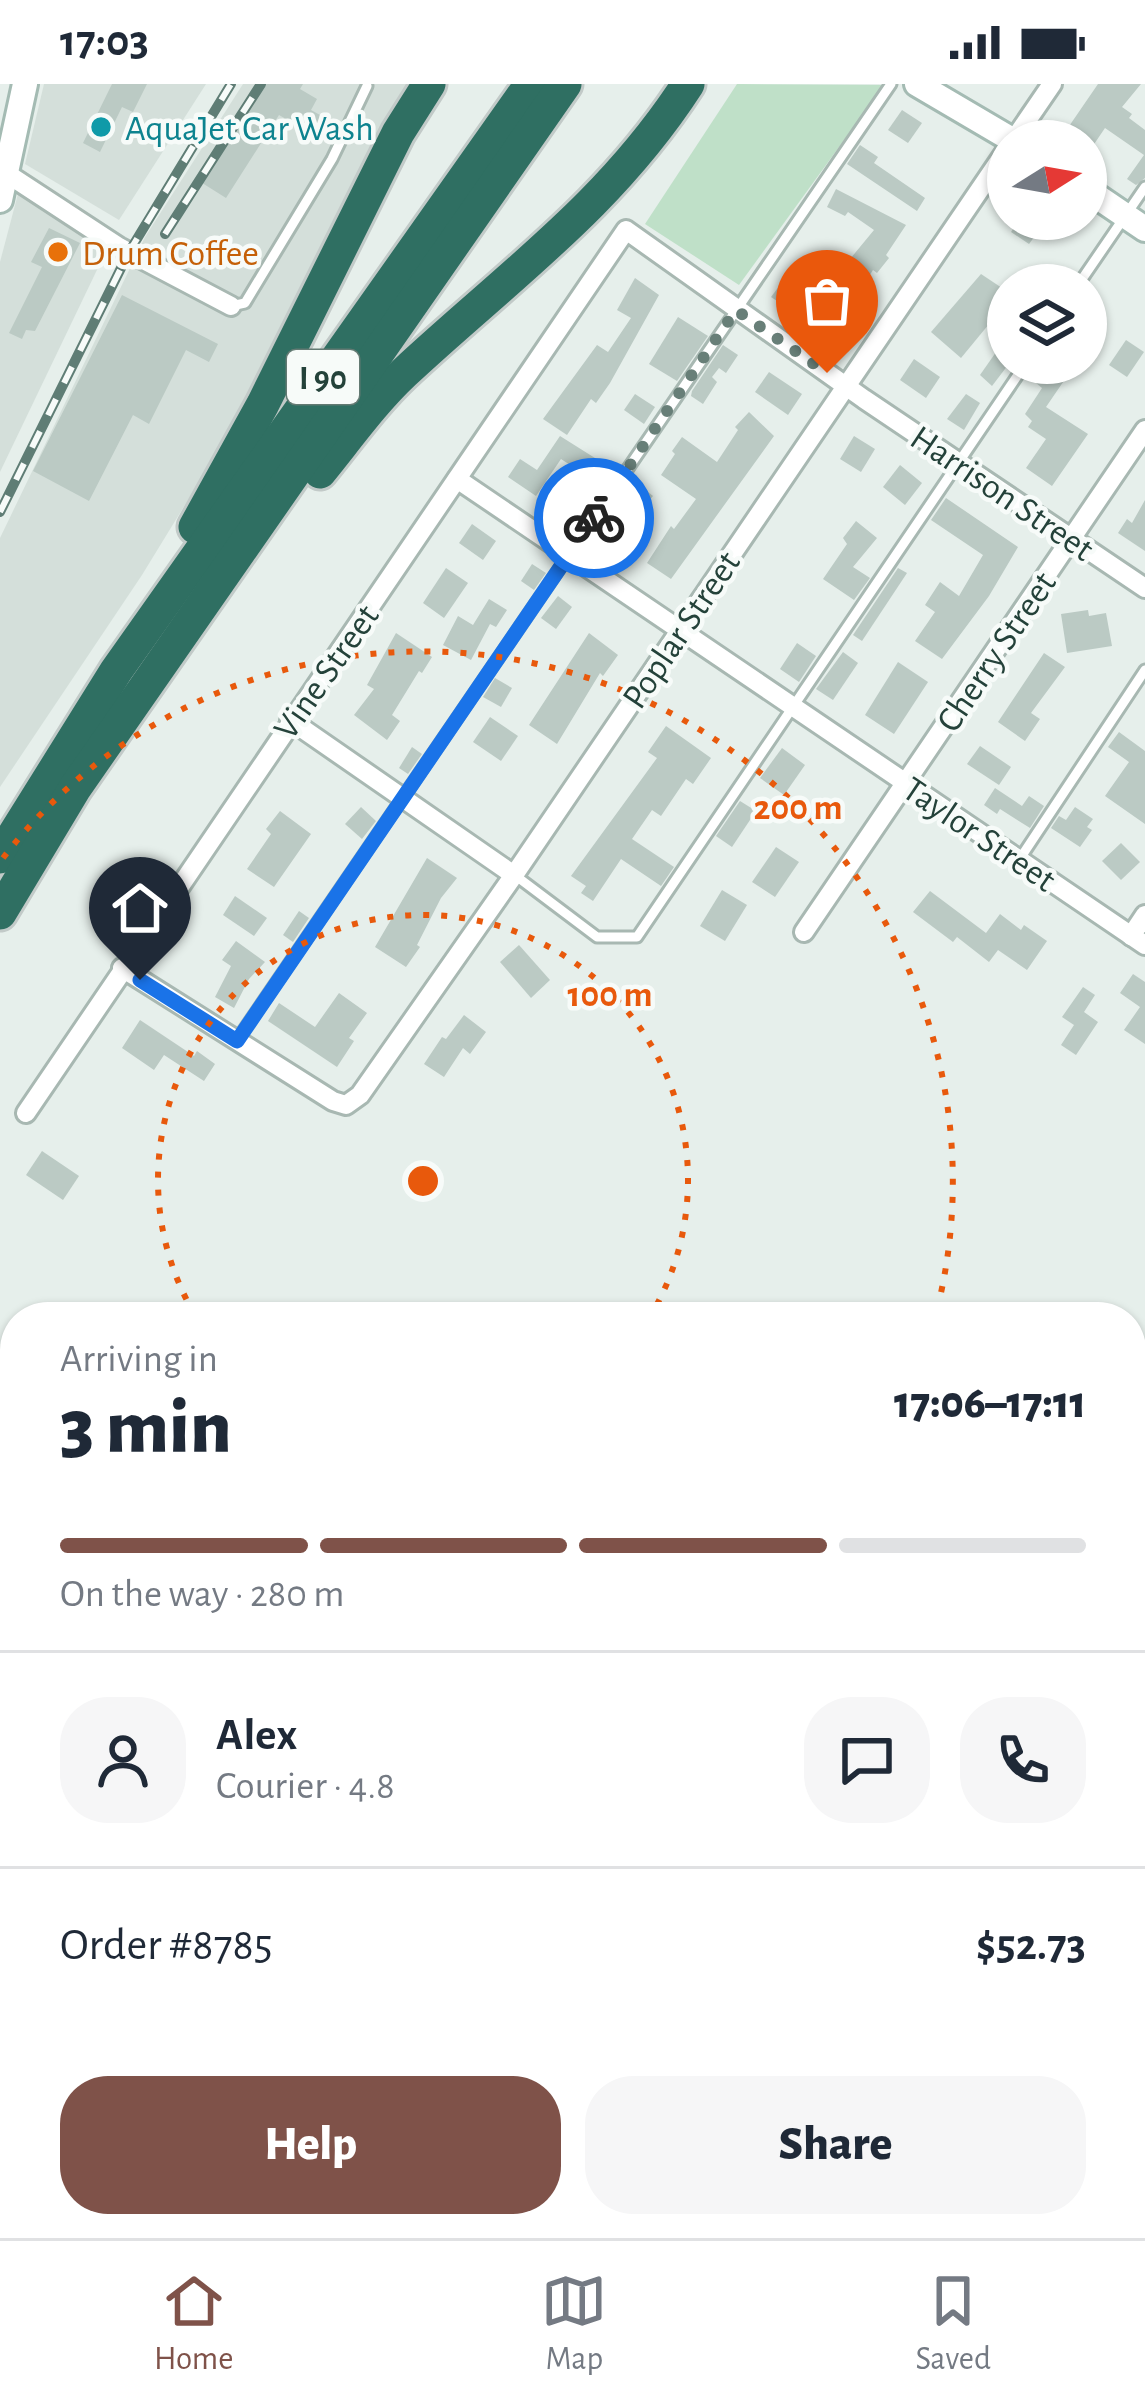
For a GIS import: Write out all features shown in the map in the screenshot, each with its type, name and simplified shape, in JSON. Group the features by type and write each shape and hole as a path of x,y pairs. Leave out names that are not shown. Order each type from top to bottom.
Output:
{"highway":[{"path":"116,670 263,404 398,133 429,84"},
{"name":"I 90","path":"0,857 116,670 531,84"},
{"name":"I 90","path":"0,913 75,788 565,84"},
{"path":"195,620 400,376 574,224 643,149 688,84"}],"street":[{"path":"0,200 25,84"},
{"path":"917,84 987,122"},
{"path":"943,84 979,117"},
{"path":"1028,120 1052,84"},
{"path":"6,173 118,247 231,306"},
{"name":"Poplar Street","path":"237,1041 333,1101 346,1105 360,1095 987,179"},
{"path":"1107,203 1135,222"},
{"name":"Harrison Street","path":"626,230 1145,588"},
{"name":"Vine Street","path":"26,1113 626,230"},
{"name":"Cherry Street","path":"804,932 1145,430"},
{"name":"Taylor Street","path":"457,479 1138,940"},
{"path":"290,720 514,875"},
{"path":"1138,940 1145,915"},
{"path":"122,968 237,1041"}],"lane":[{"path":"237,1041 891,84"},
{"path":"231,306 245,303 332,159 367,86"},
{"path":"1097,264 1135,222 1145,187"},
{"path":"514,875 597,937 637,937 1012,384"},
{"path":"1019,860 1145,670"}],"shaded area":[{"path":"44,84 206,84 119,220 25,164"},
{"path":"243,84 412,84 270,366 142,575 0,787 0,538 145,237"},
{"path":"19,190 107,249 0,472 0,262"}],"green space":[{"path":"737,84 884,85 739,285 645,224"}],"building":[{"name":"AquaJet Car Wash","path":"112,84 147,84 133,112 122,107 100,152 83,143"},
{"path":"265,84 303,84 300,89 317,99 311,110 329,120 319,138 279,115 226,198 199,181"},
{"path":"1098,84 1141,84 1122,107 1145,130 1145,178 1136,185 1127,179 1144,155 1107,129 1107,120 1073,120"},
{"path":"902,110 922,123 908,143 888,130"},
{"path":"860,145 878,157 874,163 925,198 917,211 847,164"},
{"path":"836,189 906,225 886,255 889,258 877,273 873,270 830,336 771,297 789,273 820,296 838,268 874,230 848,212 845,216 827,207"},
{"path":"49,228 80,243 35,331 26,330 22,339 9,333 42,267 31,262"},
{"path":"981,274 987,278 987,326 961,358 931,332"},
{"path":"635,278 659,295 610,383 596,403 591,399 567,435 543,419 597,345 608,352 631,318 617,310"},
{"path":"122,295 218,344 209,362 186,350 149,424 133,415 89,501 33,471"},
{"path":"678,317 708,336 677,381 649,364"},
{"path":"1126,340 1144,352 1127,377 1109,365"},
{"path":"723,345 738,355 726,373 719,368 712,377 717,382 703,404 691,396 692,391"},
{"path":"914,359 940,377 926,398 900,380"},
{"path":"769,372 802,394 788,415 755,392"},
{"path":"1037,384 1062,384 1046,407 1088,434 1052,486 1026,468 1046,439 1028,427 1032,421 1025,414 1042,388"},
{"path":"635,394 655,407 644,424 624,410"},
{"path":"966,394 980,403 964,430 947,419"},
{"path":"749,412 774,436 671,579 647,563 696,499 661,475 675,454 672,451 682,437 717,462 738,430 735,427"},
{"path":"560,436 614,470 576,529 559,517 587,476 561,459 536,496 508,477 520,459 537,470"},
{"path":"854,436 875,449 861,472 840,459"},
{"path":"900,465 922,483 905,505 883,487"},
{"path":"637,483 653,496 639,512 623,499"},
{"path":"946,498 1018,547 942,659 915,641 935,612 925,605 940,582 959,596 983,555 931,520"},
{"path":"1145,500 1145,551 1118,533 1127,519 1132,523"},
{"path":"856,521 877,538 853,567 870,578 854,600 823,579"},
{"path":"472,524 496,541 483,560 459,543"},
{"path":"532,564 546,573 534,590 521,581"},
{"path":"446,568 468,583 444,618 423,603"},
{"path":"898,568 907,573 862,641 853,635"},
{"path":"558,596 572,607 556,629 541,618"},
{"path":"489,599 507,610 496,627 490,624 471,660 443,645 458,616 473,625"},
{"path":"1088,610 1089,616 1106,613 1112,646 1067,653 1061,614"},
{"path":"396,633 432,657 392,715 400,721 387,740 354,715 374,689 367,685"},
{"path":"589,633 618,655 603,676 600,673 557,744 529,725"},
{"path":"797,643 816,656 799,682 780,669"},
{"path":"843,652 858,663 833,700 816,689"},
{"path":"1044,653 1065,667 1031,713 1040,719 1025,741 998,722"},
{"path":"898,662 928,682 894,734 865,715"},
{"path":"495,678 512,688 501,707 483,697"},
{"path":"490,717 518,736 501,761 473,742"},
{"path":"666,726 711,758 693,784 686,779 661,816 652,810 632,839 674,867 661,886 621,859 593,901 581,893 586,886 571,876 657,758 648,752"},
{"path":"1119,732 1145,751 1145,824 1105,796 1129,762 1108,747"},
{"path":"980,746 1011,767 999,785 967,764"},
{"path":"412,747 422,754 408,774 399,768"},
{"path":"782,748 805,765 784,795 760,778"},
{"path":"995,788 1022,806 1029,796 1044,806 1030,828 984,805"},
{"path":"740,801 756,811 732,847 716,836"},
{"path":"361,807 376,821 362,839 345,824"},
{"path":"1075,807 1093,819 1087,827 1092,830 1080,847 1051,828 1059,816 1066,820"},
{"path":"280,811 311,834 274,887 247,869"},
{"path":"1121,843 1140,862 1121,880 1102,861"},
{"path":"776,847 799,862 775,897 752,882"},
{"path":"427,858 457,878 441,898 406,967 375,947"},
{"path":"722,890 747,905 725,941 700,926"},
{"path":"930,891 986,933 1000,914 1047,941 1027,970 998,950 989,962 913,912"},
{"path":"235,896 267,918 254,936 223,915"},
{"path":"299,911 309,918 293,942 283,935"},
{"path":"236,941 265,962 249,979 234,1008 215,997 231,966 222,960"},
{"path":"519,945 550,980 531,998 500,962"},
{"path":"1133,974 1145,982 1145,1044 1124,1030 1140,1007 1120,993"},
{"path":"1083,987 1095,995 1084,1012 1098,1022 1076,1055 1061,1045 1074,1025 1062,1017"},
{"path":"339,993 367,1013 337,1067 268,1021 279,1003 315,1027"},
{"path":"464,1015 486,1032 470,1054 463,1048 444,1077 424,1064"},
{"path":"140,1020 194,1056 197,1051 215,1064 204,1081 164,1055 154,1070 122,1048"},
{"path":"42,1151 79,1176 63,1200 26,1175"}],"railway":[{"path":"0,512 129,252 231,84"},
{"path":"165,234 261,84"}],"way so far":[{"path":"594,518 736,310 827,373"}],"place":[{"name":"AquaJet Car Wash","path":"101,127"},
{"name":"Drum Coffee","path":"58,252"}],"route":[{"path":"140,980 237,1041 594,518"}]}
